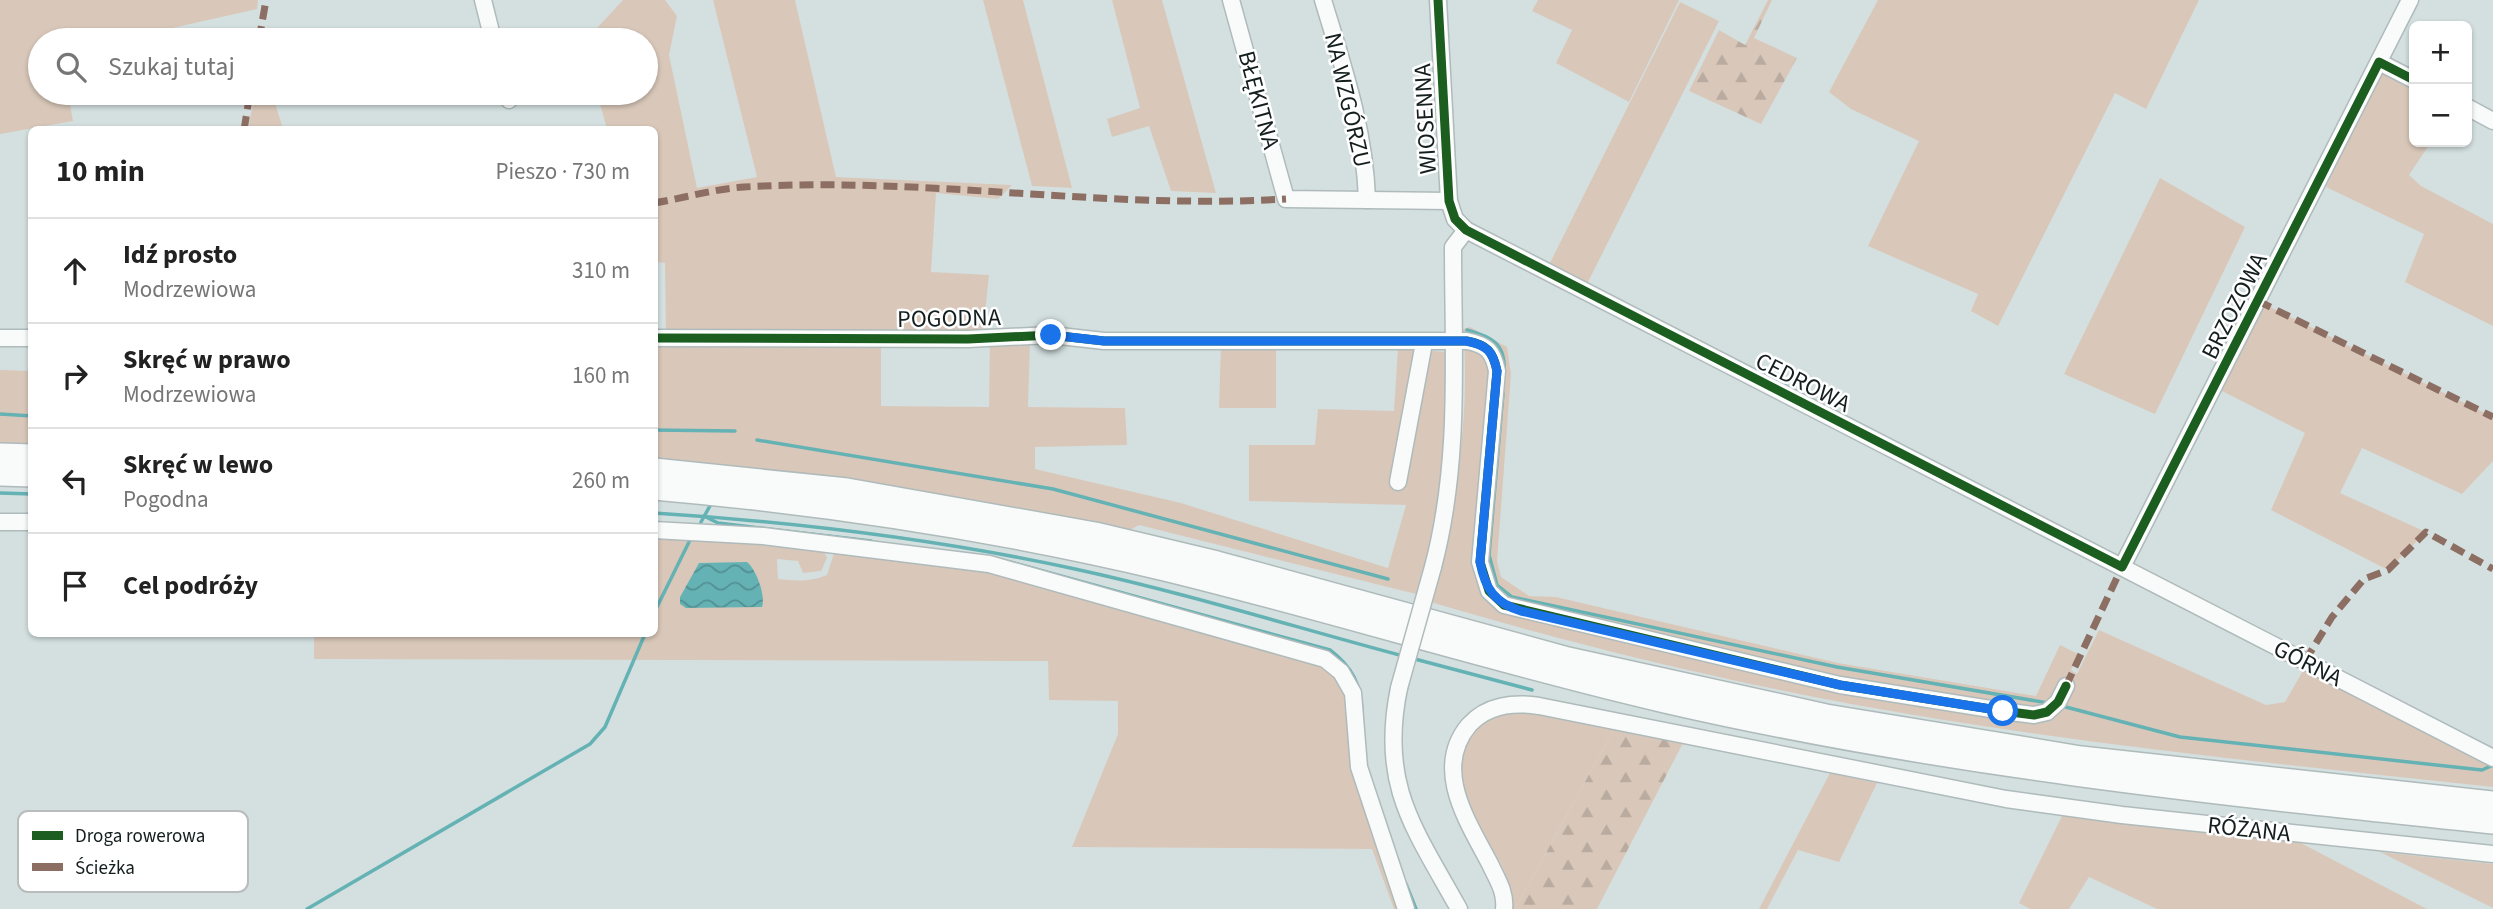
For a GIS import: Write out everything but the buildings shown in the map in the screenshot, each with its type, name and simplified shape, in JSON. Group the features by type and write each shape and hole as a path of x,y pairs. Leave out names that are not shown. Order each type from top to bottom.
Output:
{"highway":[{"path":"0,455 28,456"},
{"path":"658,470 859,492 1095,534 1217,563 1568,659 1839,719 2081,758 2493,803"},
{"path":"0,474 28,475"},
{"path":"658,488 831,507 1093,553 1214,582 1567,677 1725,714 1893,747 2140,784 2493,822"}],"street":[{"path":"483,0 490,28"},
{"name":"BŁĘKITNA","path":"1231,0 1286,199 1367,200"},
{"name":"NA WZGÓRZU","path":"1323,0 1360,130 1366,159 1367,200"},
{"name":"WIOSENNA","path":"1438,0 1450,201 1455,219 1466,230"},
{"name":"BRZOZOWA","path":"2122,568 2410,0"},
{"path":"2379,62 2409,77"},
{"path":"2472,110 2493,121"},
{"path":"1367,200 1450,201"},
{"path":"1459,909 1415,832 1400,794 1392,736 1399,688 1447,508 1453,456 1453,247 1466,230"},
{"name":"CEDROWA","path":"1466,230 2122,568"},
{"name":"POGODNA","path":"658,338 968,339 1051,335 1104,341 1213,339 1483,344 1490,350 1497,371 1480,562 1489,591 1504,605 1840,685 2034,715 2054,705 2066,686"},
{"path":"0,338 28,338"},
{"path":"1398,482 1424,343"},
{"path":"0,522 28,522"},
{"path":"658,530 763,536 989,564 1325,659 1341,672 1353,692 1362,778 1406,909"},
{"name":"GÓRNA","path":"2122,568 2493,758"},
{"name":"RÓŻANA","path":"1504,909 1501,886 1459,801 1452,773 1453,755 1461,736 1473,721 1499,707 1539,706 2006,799 2122,816 2493,854"}],"green space":[{"path":"0,0 258,0 257,9 172,28 28,28 28,105 70,105 73,121 28,126 28,129 0,134"},
{"path":"623,0 665,0 677,16 669,55 697,188 757,177 713,0 795,0 836,177 1012,185 998,199 936,193 931,272 989,275 983,332 1070,343 1030,343 1028,407 1125,408 1127,445 1035,447 1035,469 1181,503 1388,568 1406,505 1249,501 1249,445 1315,445 1318,409 1394,411 1398,348 1445,352 1449,407 1440,508 1416,594 1139,525 1130,530 893,488 774,471 658,459 658,341 881,342 881,406 989,407 990,338 666,338 665,263 658,262 658,126 606,126 600,105 658,105 658,28 597,28"},
{"path":"983,0 1023,0 1072,188 1032,186"},
{"path":"1112,0 1162,0 1216,193 1171,191 1149,126 1112,137 1107,119 1140,108"},
{"path":"1538,0 1679,0 1629,102 1556,63 1572,30 1532,11"},
{"path":"1768,0 1772,0 1754,38 1797,58 1761,124 1689,91 1719,30 1745,45"},
{"path":"1878,0 2199,0 2146,109 2115,93 1998,326 1971,311 1978,294 1868,246 1919,141 1851,109 1829,92"},
{"path":"1680,2 1719,21 1587,284 1549,265"},
{"path":"2381,72 2409,86 2409,147 2428,147 2409,175 2421,186 2493,224 2493,326 2405,282 2424,234 2326,187"},
{"path":"253,105 276,105 282,126 249,126"},
{"path":"2160,178 2245,227 2155,414 2064,374"},
{"path":"2258,301 2493,417 2493,461 2462,494 2362,448 2340,493 2426,532 2388,570 2271,510 2305,433 2222,391"},
{"path":"1470,327 1507,347 1511,374 1497,561 1501,577 1529,596 1556,597 1838,663 2036,696 2060,645 2078,654 2071,670 2077,674 2099,630 2266,705 2285,702 2304,669 2493,763 2493,787 2252,761 1931,718 1746,683 1642,659 1431,602 1459,467 1465,399 1463,329"},
{"path":"1276,342 1276,408 1219,408 1221,345"},
{"path":"0,370 28,371 28,445 0,443"},
{"path":"658,536 710,537 824,552 827,558 821,571 803,573 798,561 777,559 778,579 784,580 809,580 827,575 834,553 982,569 1315,663 1335,676 1343,688 1348,707 1353,771 1399,909 1394,909 1372,849 1072,847 1118,734 1118,701 1049,700 1048,661 314,659 314,637 658,637"},
{"path":"1533,712 1614,729 1515,909 1511,909 1507,876 1469,808 1462,790 1459,770 1465,746 1475,729 1492,718"},
{"path":"1614,729 1683,743 1597,909 1515,909"},
{"path":"1830,773 1877,783 1839,862 1798,850 1767,909 1759,909"},
{"path":"2063,814 2299,842 2427,909 2157,909 2089,877 2069,909 2030,909 2019,903"},
{"path":"2380,852 2493,864 2493,908"}],"water":[{"path":"747,562 754,570 759,583 763,596 762,607 686,608 680,604 680,597 699,563"}],"waterway":[{"path":"1467,330 1496,343 1503,355 1504,372"},
{"path":"1503,393 1489,555 1497,585 1512,597 1837,667 2048,703"},
{"path":"0,414 28,416"},
{"path":"658,430 735,431"},
{"path":"757,440 1053,489 1388,579"},
{"path":"0,493 28,494"},
{"path":"701,522 711,504"},
{"path":"658,513 866,533 1023,558 1158,589 1403,656"},
{"path":"704,516 718,523 871,541"},
{"path":"658,605 690,540"},
{"path":"1010,562 1330,650 1354,677 1360,693 1362,712"},
{"path":"307,909 590,744 605,727 644,637"},
{"path":"1411,658 1532,690"},
{"path":"2062,706 2180,737 2482,770 2493,765"},
{"path":"1406,884 1416,909"}],"marked path":[{"path":"261,28 266,0"},
{"path":"245,126 248,105"},
{"path":"658,202 733,188 812,185 1150,200 1286,199"},
{"path":"2258,301 2493,417"},
{"path":"2305,661 2332,617 2364,579 2388,570 2426,532 2493,569"},
{"path":"2066,686 2122,567"}],"cycle path":[{"path":"1438,0 1449,201 1455,219 1466,230 2122,567 2379,62 2409,77"},
{"path":"658,338 968,339 1051,335 1104,341 1467,341 1488,350 1497,371 1480,562 1489,591 1504,605 1840,685 2003,711 2034,715 2047,712 2058,702 2066,686"}],"route":[{"path":"1051,335 1104,341 1466,341 1483,344 1494,357 1497,371 1480,562 1484,581 1498,601 1521,611 1840,685 2003,711"}]}
